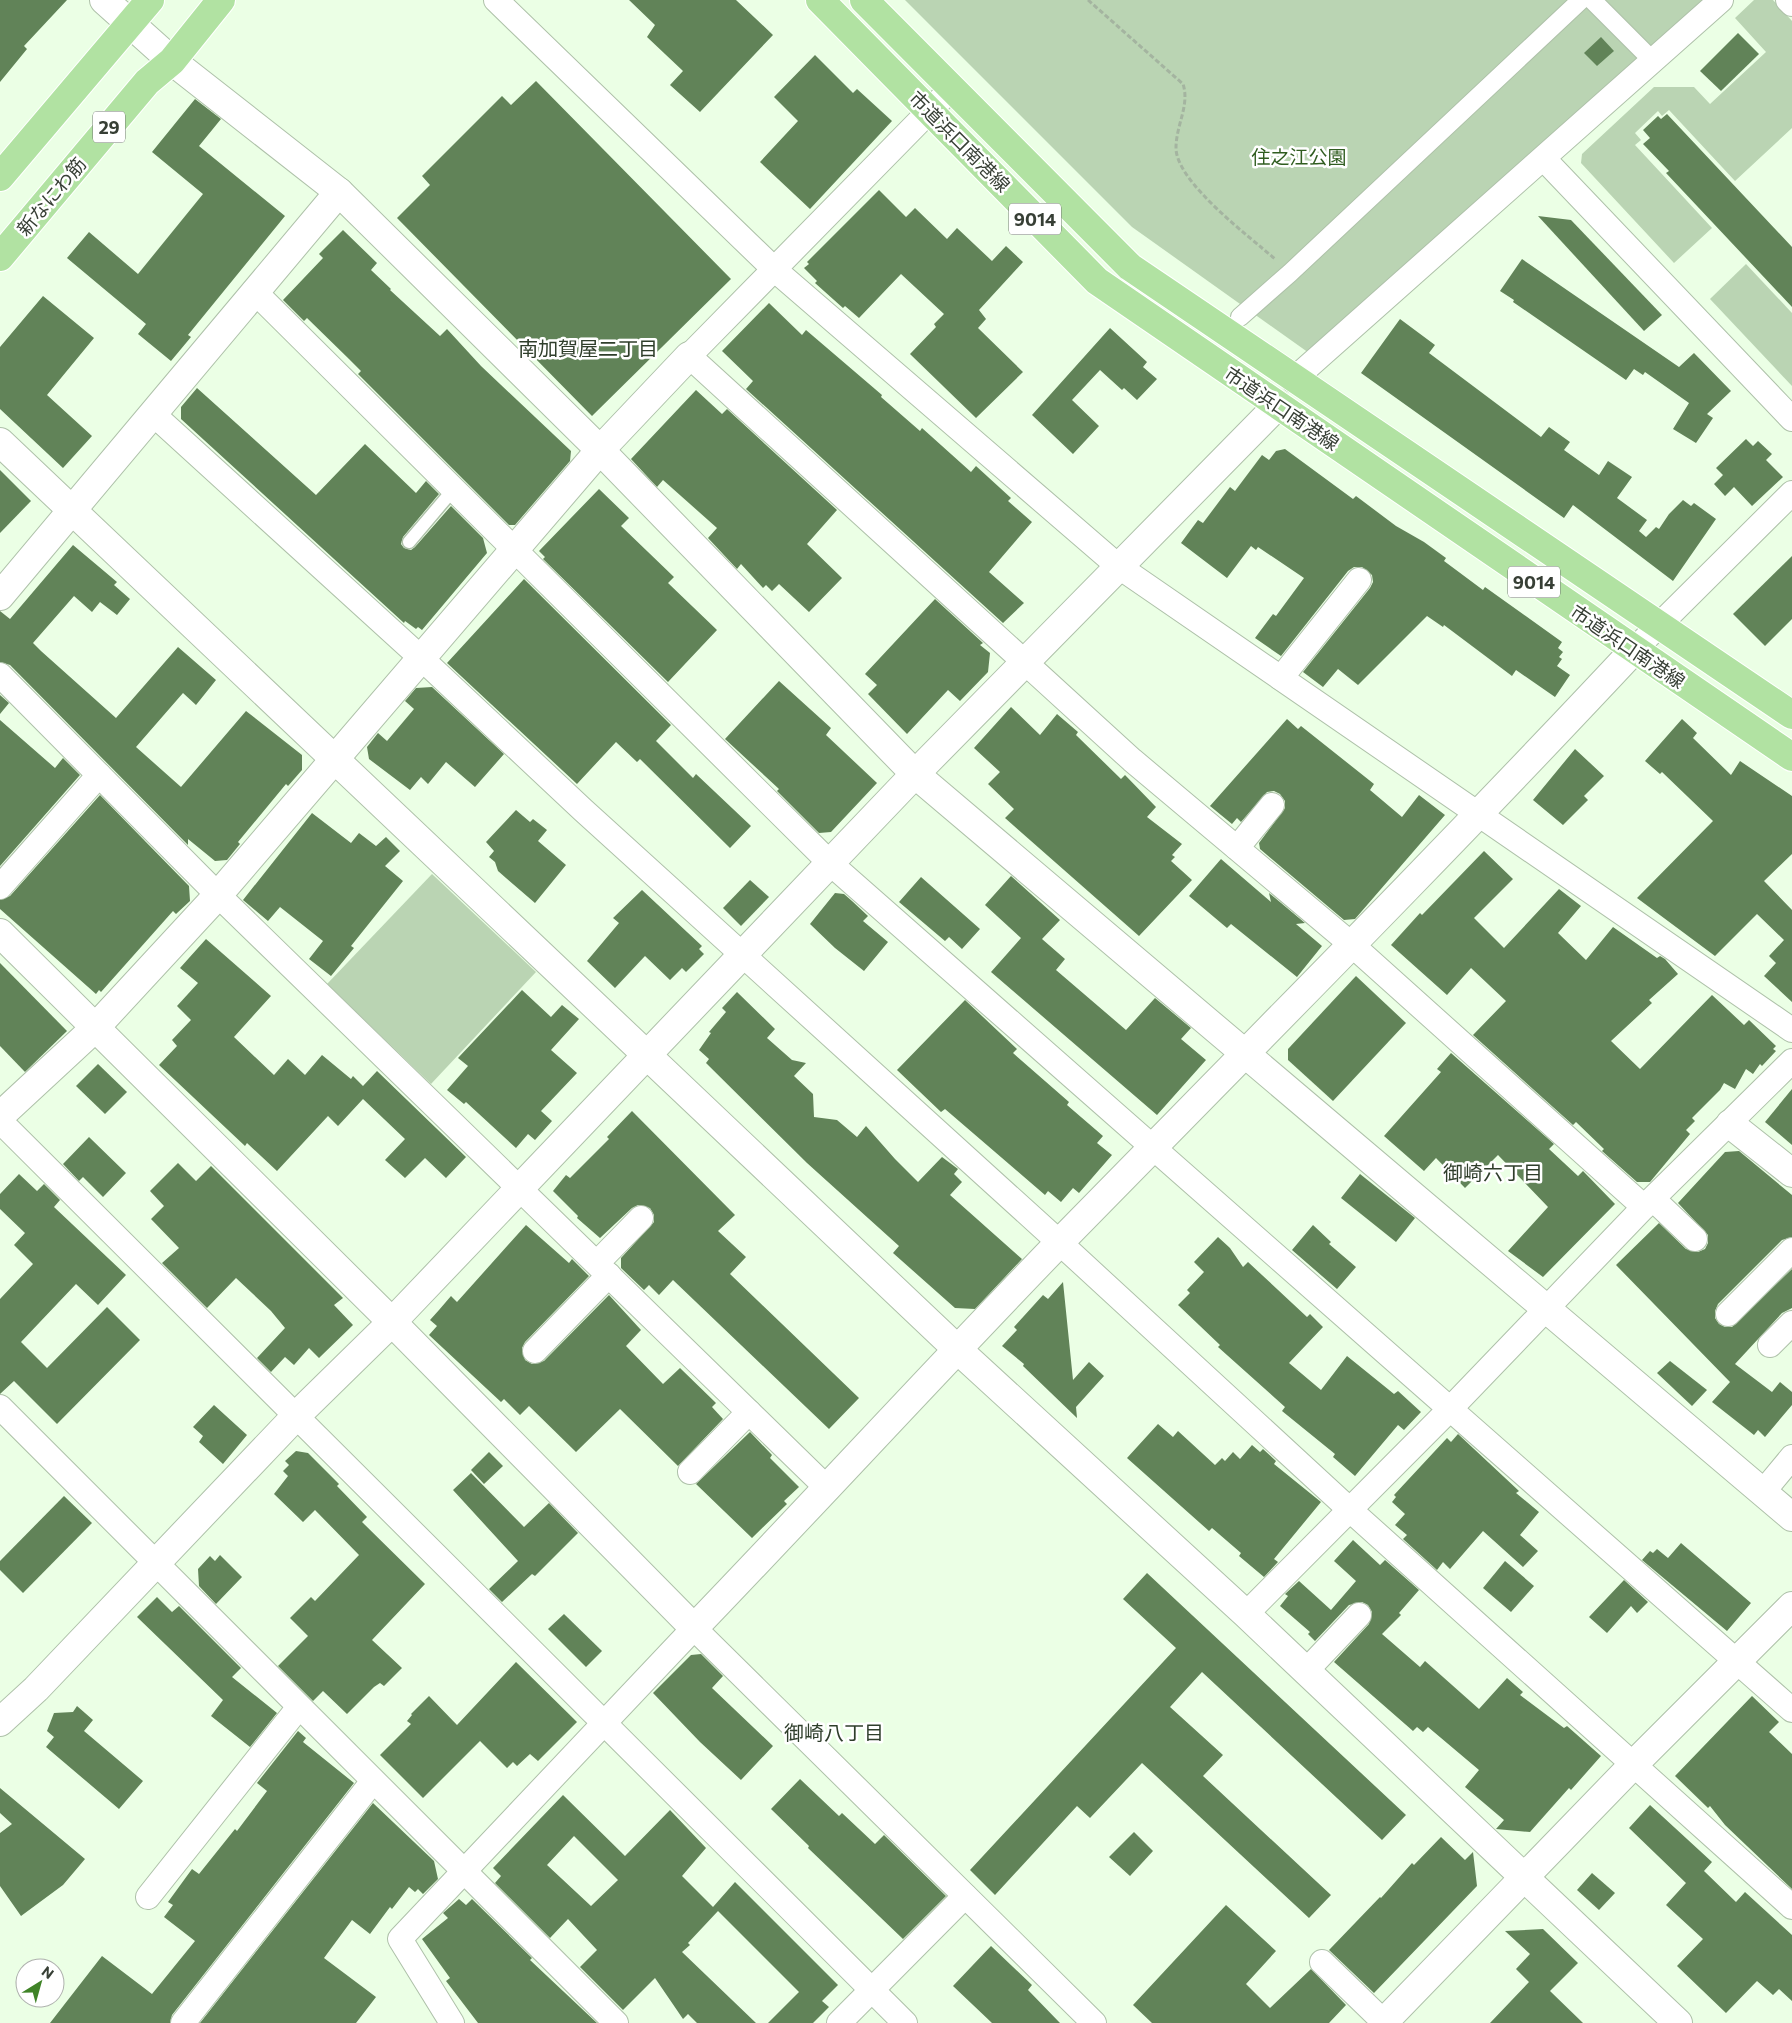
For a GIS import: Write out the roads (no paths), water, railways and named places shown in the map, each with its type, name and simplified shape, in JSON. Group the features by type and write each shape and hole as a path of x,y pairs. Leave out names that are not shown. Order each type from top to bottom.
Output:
{"main road":[{"path":"0,177 150,0"},
{"name":"新なにわ筋","path":"0,257 148,82 172,61 221,0"},
{"name":"市道浜口南港線","path":"820,0 1097,282 1792,757"},
{"name":"市道浜口南港線","path":"864,0 1130,268 1293,380 1660,624 1792,716"}],"street":[{"path":"104,0 129,25 172,61 339,192 600,450 915,774 1792,1517"},
{"path":"496,0 775,270 1118,566 1792,1030"},
{"path":"1240,316 1290,273 1581,0"},
{"path":"1592,0 1653,61"},
{"path":"1293,380 1721,0"},
{"path":"1788,0 1792,4"},
{"path":"0,1116 95,1028 218,895 336,759 420,657 600,450 689,356 952,88"},
{"path":"1544,159 1792,419"},
{"path":"0,596 339,192"},
{"path":"254,291 831,864 1792,1710"},
{"path":"689,356 1132,760 1351,944 1649,1203 1695,1239"},
{"path":"0,1722 36,1689 297,1415 392,1322 744,956 915,774 1278,405"},
{"path":"152,413 420,657 583,810 1060,1242 1349,1509 1792,1907"},
{"path":"0,442 648,1054 957,1349 1246,1614 1678,2023"},
{"path":"452,2023 400,1939 1060,1242 1245,1055 1634,650 1792,493"},
{"path":"1281,678 1359,580"},
{"path":"0,675 218,895 828,1489"},
{"path":"0,886 99,775"},
{"path":"1237,848 1272,805"},
{"path":"0,933 392,1322 694,1628 1094,2023"},
{"path":"1246,1614 1450,1409 1649,1203 1792,1061"},
{"path":"0,1121 905,2023"},
{"path":"1730,1124 1792,1173"},
{"path":"535,1351 603,1269 640,1218"},
{"path":"1728,1314 1792,1250"},
{"path":"1770,1345 1792,1323"},
{"path":"0,1407 616,2023"},
{"path":"690,1472 750,1412"},
{"path":"1763,1492 1792,1457"},
{"path":"1322,1962 1384,2023 1634,1764 1792,1606"},
{"path":"1306,1671 1360,1615"},
{"path":"148,1897 299,1707"},
{"path":"183,2023 373,1781"},
{"path":"839,2023 965,1896"}],"lane":[{"path":"409,542 453,490"}],"district":[{"name":"南加賀屋二丁目","path":"588,348"},
{"name":"御崎六丁目","path":"1493,1172"},
{"name":"御崎八丁目","path":"834,1732"}],"park label":[{"name":"住之江公園","path":"1299,156"}]}
